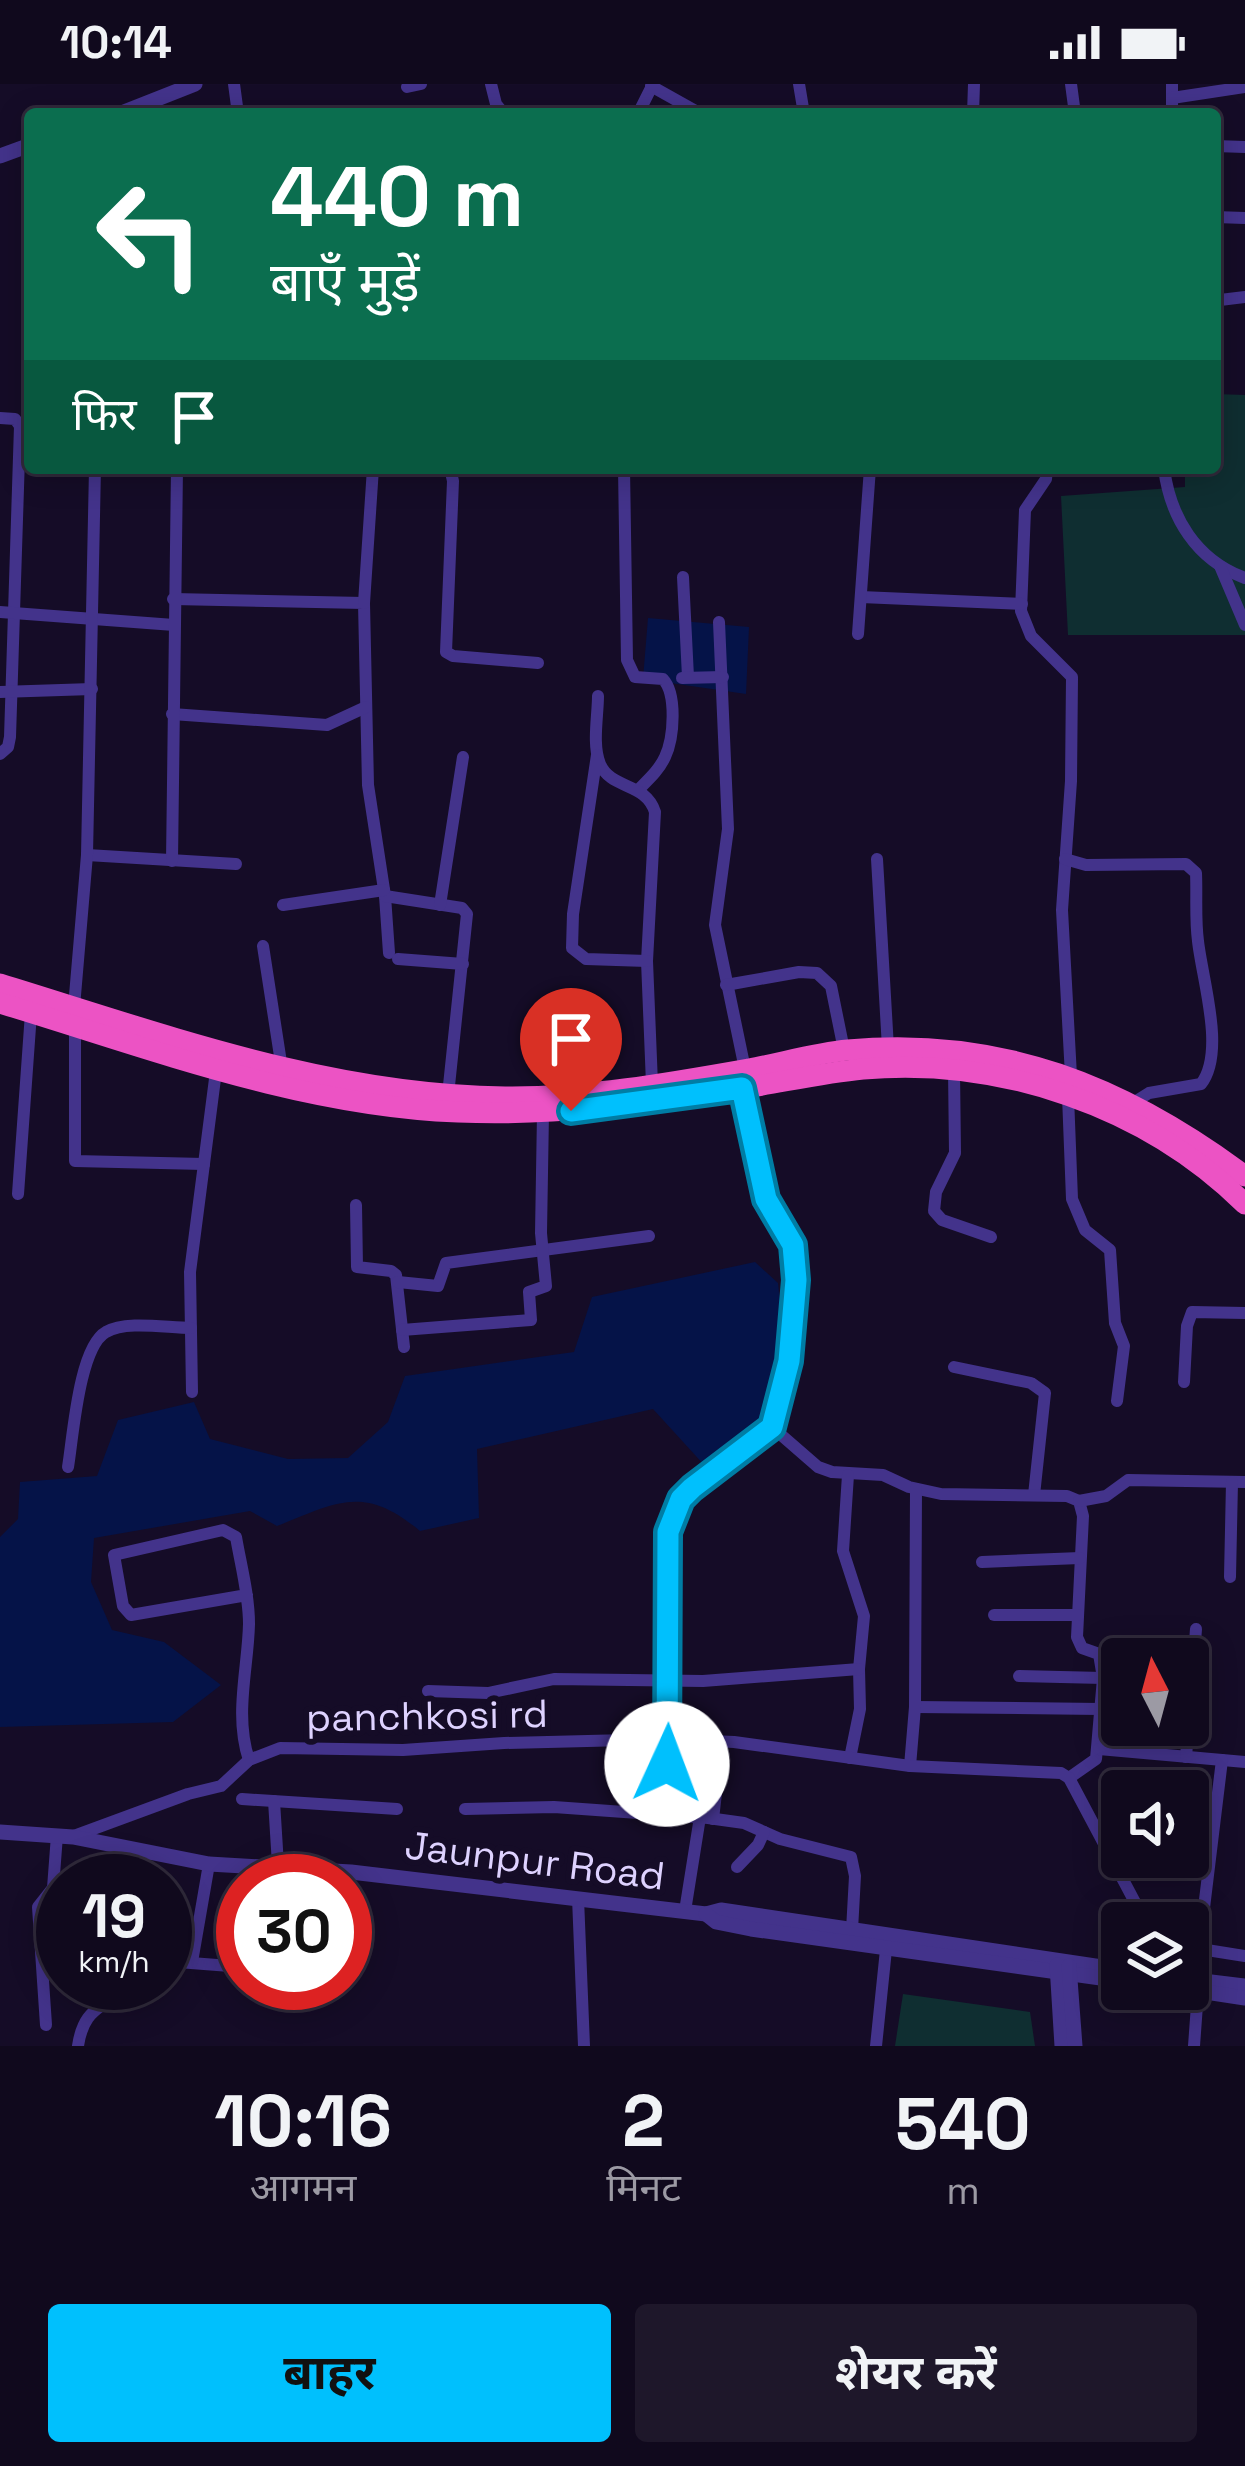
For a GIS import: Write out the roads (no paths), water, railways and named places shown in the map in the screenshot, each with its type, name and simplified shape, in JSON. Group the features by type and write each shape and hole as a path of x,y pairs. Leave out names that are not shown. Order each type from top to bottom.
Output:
{"highway":[{"path":"0,984 216,1071 338,1097 453,1112 599,1109 744,1079 844,1050 973,1053 1133,1102 1245,1176"},
{"path":"0,1003 31,1013 75,1016 283,1070 448,1095 509,1097 866,1069 954,1070 1070,1086 1149,1132 1245,1204"}],"street":[{"path":"134,108 195,84"},
{"path":"652,85 691,108"},
{"path":"1172,91 1245,87"},
{"path":"0,418 15,419 20,426 6,612 8,747 0,754"},
{"path":"95,474 87,855 75,1016 75,1161 204,1164"},
{"path":"172,861 177,474"},
{"path":"373,474 364,603 368,785 393,956 463,964"},
{"path":"451,474 446,652 538,663"},
{"path":"624,474 627,660 635,677 669,682 723,677"},
{"path":"858,634 870,474"},
{"path":"1046,474 1025,510 1022,619 1031,636 1072,677 1062,910 1072,1198 1085,1230 1111,1250 1115,1323 1124,1346 1117,1401"},
{"path":"1165,474 1172,512 1205,554 1245,578"},
{"path":"1220,566 1245,626"},
{"path":"683,577 688,677"},
{"path":"861,597 1022,604"},
{"path":"173,599 364,603"},
{"path":"6,612 174,625"},
{"path":"673,1816 667,1789 668,1532 674,1513 692,1488 772,1427 789,1361 795,1265 793,1245 766,1199 715,925 728,829 719,622"},
{"path":"639,789 668,751 669,682"},
{"path":"6,692 92,689"},
{"path":"598,696 598,755 588,794 572,948 586,959 647,962"},
{"path":"172,714 328,725 366,707"},
{"path":"598,755 604,772 639,789 652,803 656,823 647,962 652,1084"},
{"path":"440,904 463,757"},
{"path":"87,855 236,864"},
{"path":"877,859 888,1048"},
{"path":"1065,859 1086,865 1186,865 1196,873 1197,940 1210,1013 1209,1069 1201,1084 1149,1093 1133,1102"},
{"path":"283,904 384,893 462,908 467,914 448,1095"},
{"path":"263,946 283,1070"},
{"path":"726,985 799,973 826,978 835,998 844,1050"},
{"path":"17,1194 31,1013"},
{"path":"954,1070 955,1153 937,1192 934,1211 942,1220 991,1237"},
{"path":"193,1392 190,1273 216,1071"},
{"path":"402,1330 531,1320 529,1292 546,1286 541,1251 543,1113"},
{"path":"356,1205 358,1267 391,1271 398,1282 404,1347"},
{"path":"398,1282 438,1286 446,1263 650,1236"},
{"path":"1184,1382 1192,1312 1245,1313"},
{"path":"68,1467 94,1343 106,1332 121,1328 190,1328"},
{"path":"954,1367 1031,1383 1045,1393 1034,1495"},
{"path":"772,1427 818,1467 848,1475 883,1475 941,1494 1034,1495 1079,1501 1106,1496 1128,1480 1238,1482 1230,1577"},
{"path":"848,1475 843,1551 862,1604 861,1700 850,1758"},
{"path":"910,1766 915,1707 916,1489"},
{"path":"1079,1501 1083,1516 1078,1644 1099,1654 1101,1670"},
{"path":"247,1595 131,1615 123,1606 114,1555 230,1532 236,1537 247,1595 249,1623 242,1707 249,1760"},
{"path":"982,1562 1080,1558"},
{"path":"994,1615 1078,1615"},
{"path":"1186,1757 1196,1629"},
{"path":"428,1691 488,1693 554,1679 746,1679 859,1669"},
{"path":"1018,1676 1101,1678"},
{"path":"915,1707 1101,1708 1099,1749 1090,1766 1069,1778 1135,1902"},
{"name":"panchkosi rd","path":"65,1836 220,1786 249,1760 280,1748 403,1750 667,1739 910,1766 1051,1772 1069,1778"},
{"path":"685,1911 722,1742"},
{"path":"1099,1749 1245,1762"},
{"path":"1205,1902 1222,1760"},
{"path":"242,1798 398,1809"},
{"path":"274,1801 275,1854"},
{"path":"465,1809 554,1807 744,1823 851,1857 855,1876 852,1930"},
{"name":"Jaunpur Road","path":"0,1832 65,1836 216,1865"},
{"path":"737,1867 764,1832"},
{"path":"46,2025 38,1907 53,1888 65,1836"},
{"path":"209,1864 192,1962 216,1964"},
{"name":"Jaunpur Road","path":"372,1874 706,1914 721,1910 852,1930 887,1942"},
{"path":"578,1898 584,2046"},
{"name":"Jaunpur Road","path":"706,1914 716,1922 752,1929 887,1942 1101,1976"},
{"path":"877,2046 887,1942"},
{"path":"1209,1951 1245,1956"},
{"path":"1062,2046 1063,1968"},
{"path":"1063,1968 1075,2046"},
{"name":"Jaunpur Road","path":"1063,1968 1101,1969"},
{"path":"1209,1985 1245,1986"},
{"path":"1209,1989 1245,1998"},
{"path":"78,2046 88,2014 94,2010"},
{"path":"1194,2046 1195,2010"}]}
